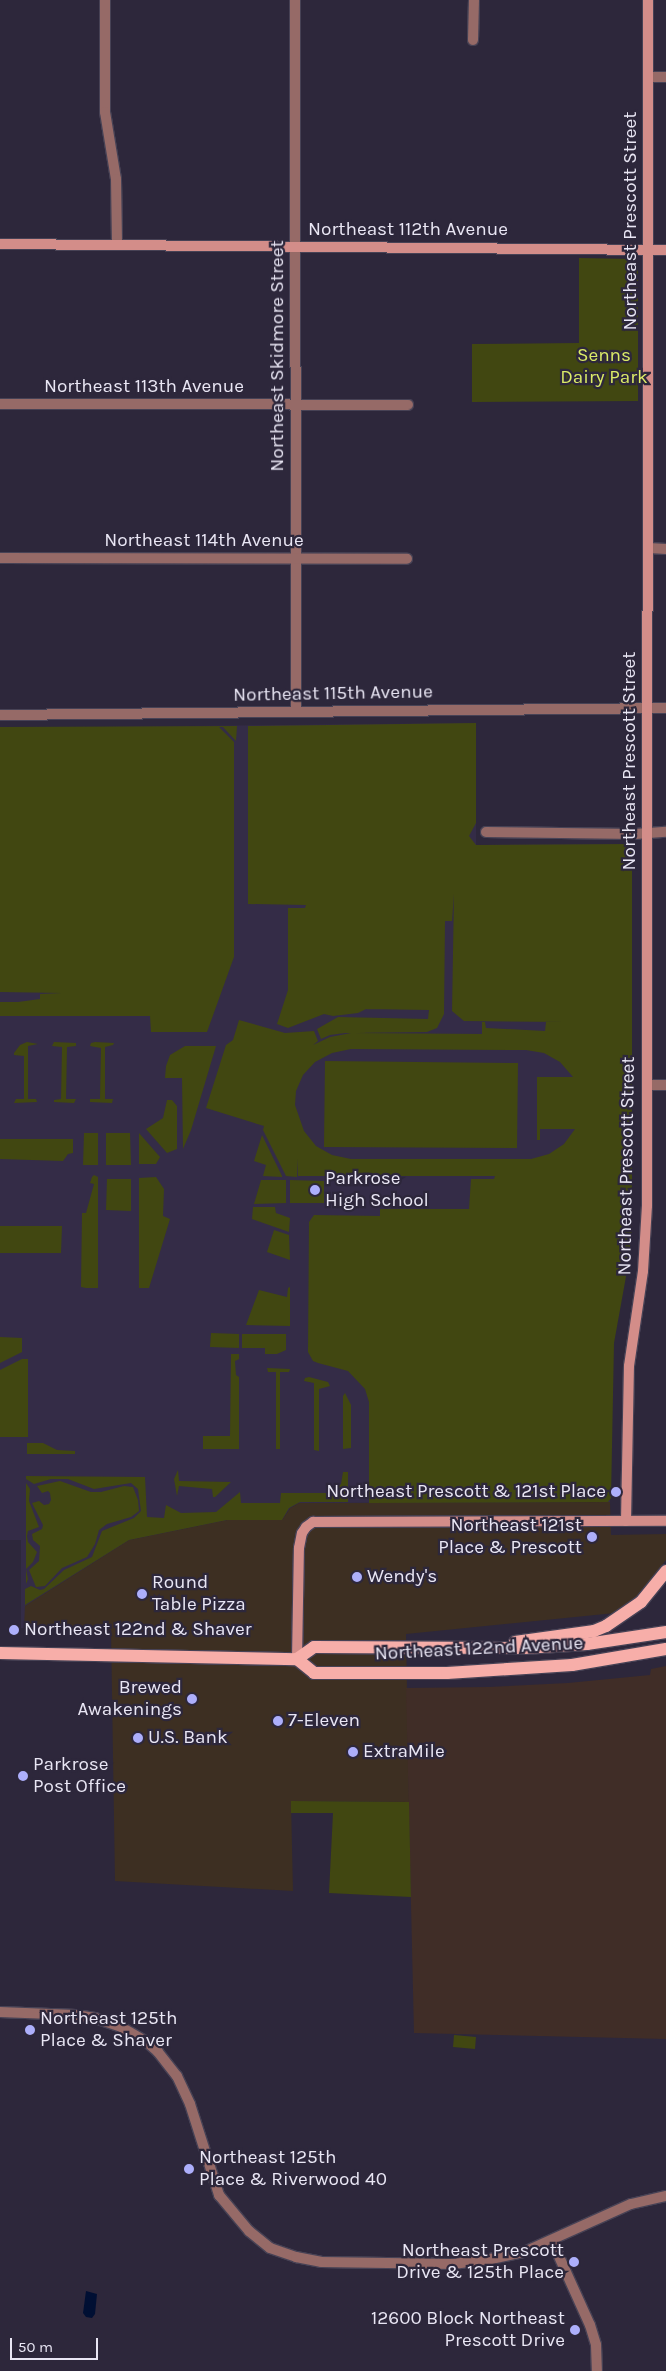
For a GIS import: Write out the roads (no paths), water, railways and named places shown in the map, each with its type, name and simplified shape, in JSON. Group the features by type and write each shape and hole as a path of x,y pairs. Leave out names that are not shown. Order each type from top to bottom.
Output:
{"main road":[{"path":"480,1649 544,1636 594,1631 606,1626 641,1602 666,1571"},
{"name":"Northeast 122nd Avenue","path":"666,1632 566,1646 480,1649 314,1647 297,1659 314,1673 447,1673 572,1665 666,1649"},
{"path":"0,1653 297,1659"}],"street":[{"path":"105,0 105,112 116,179 117,245"},
{"name":"Northeast Skidmore Street","path":"295,0 296,712"},
{"path":"474,0 474,40"},
{"name":"Northeast Prescott Street","path":"626,1521 628,1366 646,1243 649,548 648,0"},
{"path":"649,77 666,77"},
{"name":"Northeast 112th Avenue","path":"0,244 666,250"},
{"name":"Northeast 113th Avenue","path":"0,404 408,405"},
{"path":"649,548 666,549"},
{"name":"Northeast 114th Avenue","path":"0,558 407,559"},
{"name":"Northeast 115th Avenue","path":"0,715 666,708"},
{"path":"486,832 666,832"},
{"path":"647,1085 666,1085"},
{"path":"297,1659 299,1548 306,1527 320,1521 666,1521"},
{"path":"0,2012 76,2015 106,2021 134,2034 158,2052 177,2076 190,2104 219,2195 249,2231 270,2248 296,2257 321,2262 454,2264 524,2252 631,2204 666,2196"},
{"path":"552,2241 590,2325 596,2345 597,2371"}],"water":[{"path":"86,2291 97,2294 95,2314 92,2318 86,2317 83,2313"}],"place":[{"name":"Parkrose High School","path":"315,1190"},
{"name":"Northeast Prescott & 121st Place","path":"616,1492"},
{"name":"Northeast 121st Place & Prescott","path":"592,1537"},
{"name":"Wendy's","path":"357,1577"},
{"name":"Round Table Pizza","path":"142,1594"},
{"name":"Northeast 122nd & Shaver","path":"14,1630"},
{"name":"Brewed Awakenings","path":"192,1699"},
{"name":"7-Eleven","path":"278,1721"},
{"name":"U.S. Bank","path":"138,1738"},
{"name":"ExtraMile","path":"353,1752"},
{"name":"Parkrose Post Office","path":"23,1776"},
{"name":"Northeast 125th Place & Shaver","path":"30,2030"},
{"name":"Northeast 125th Place & Riverwood 40","path":"189,2169"},
{"name":"Northeast Prescott Drive & 125th Place","path":"574,2262"},
{"name":"12600 Block Northeast Prescott Drive","path":"575,2330"}],"park label":[{"name":"Senns Dairy Park","path":"604,367"}]}
